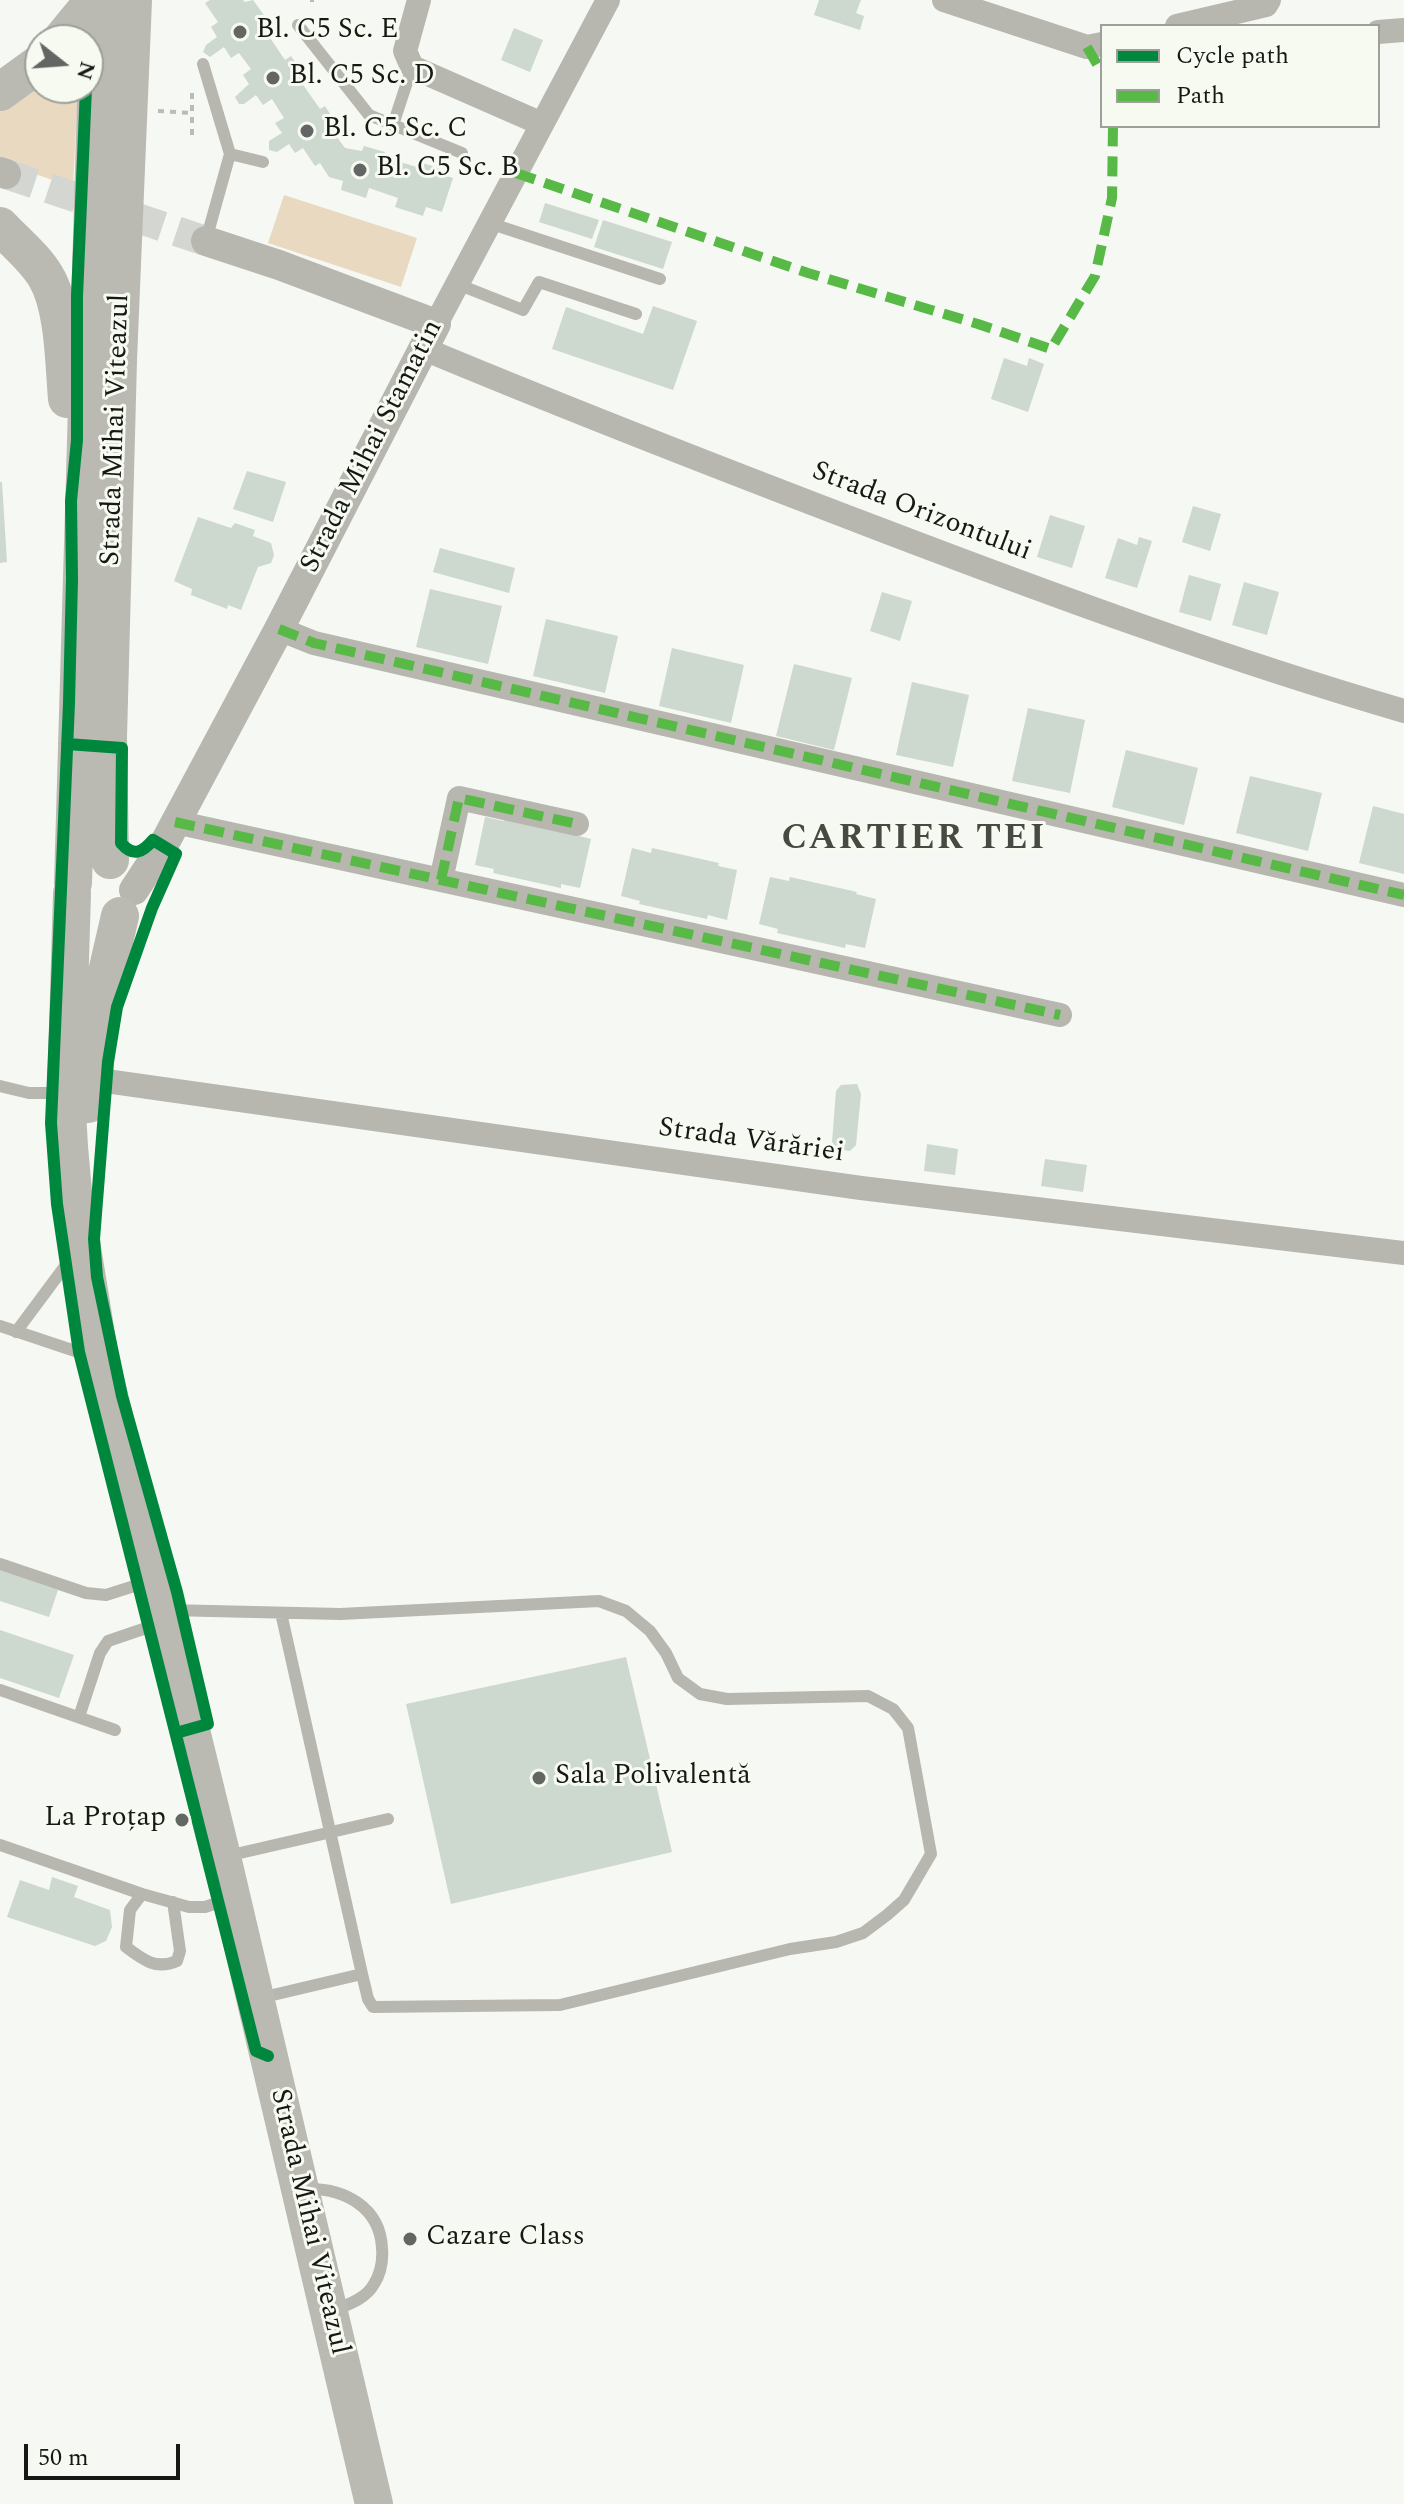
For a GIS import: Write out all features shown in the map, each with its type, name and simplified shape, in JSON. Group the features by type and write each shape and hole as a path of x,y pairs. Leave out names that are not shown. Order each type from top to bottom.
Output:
{"main road":[{"path":"75,24 97,0"},
{"name":"Strada Mihai Viteazul","path":"97,0 73,888 81,1242 100,1359 222,1857 374,2504"},
{"name":"Strada Mihai Viteazul","path":"110,860 110,643 133,0"},
{"path":"0,92 24,75"},
{"path":"0,226 46,277 57,311 84,522"},
{"path":"110,860 130,874 127,903 103,921 94,920 79,910 73,888 81,869 87,864 110,860"},
{"name":"Strada Mihai Viteazul","path":"78,1087 127,903"}],"street":[{"path":"419,0 405,51 412,67 542,124"},
{"name":"Strada Mihai Stamatin","path":"127,903 175,822 279,629 608,0"},
{"path":"944,0 1097,50"},
{"path":"1185,24 1266,5 1269,0"},
{"path":"1380,32 1404,30"},
{"path":"206,241 317,279 430,337"},
{"name":"Strada Orizontului","path":"430,337 628,433 1117,618 1404,711"},
{"path":"279,629 314,643 1404,895"},
{"path":"441,880 459,798 577,824"},
{"path":"175,822 1060,1015"},
{"name":"Strada Vărăriei","path":"78,1087 106,1081 861,1188 1404,1253"}],"lane":[{"path":"298,25 369,115 462,153"},
{"path":"203,64 230,154 206,241"},
{"path":"393,125 412,67"},
{"path":"230,154 263,162"},
{"path":"489,223 660,279"},
{"path":"457,284 523,310 539,282 636,314"},
{"path":"0,1086 29,1093 78,1087"},
{"path":"16,1332 81,1242"},
{"path":"0,1326 100,1359"},
{"path":"0,1564 86,1593 159,1604 281,1613 340,1614 599,1601 626,1611 650,1631 666,1653 678,1678 700,1694 727,1699 868,1696 893,1709 908,1728 931,1854 904,1900 863,1933 836,1942 790,1949 560,2005 373,2007 362,1974 281,1613"},
{"path":"79,1717 100,1653 108,1641 159,1604"},
{"path":"0,1690 115,1730"},
{"path":"222,1857 388,1819"},
{"path":"0,1845 189,1907 205,1907 231,1898"},
{"path":"142,1894 130,1910 126,1947 153,1965 177,1961 180,1951 173,1902"},
{"path":"255,2000 362,1974"},
{"path":"300,2190 329,2190 345,2194 375,2218 382,2237 383,2260 374,2286 355,2302 329,2312"}],"path":[{"path":"192,90 192,135"},
{"path":"144,110 192,113"}],"shaded area":[{"path":"24,87 24,104 77,104 73,187 0,162 0,104"},
{"path":"284,195 417,238 401,287 268,243"}],"building":[{"path":"210,0 253,0 266,18 260,23 285,60 291,56 305,76 299,79 320,109 325,106 337,125 331,129 345,148 362,151 364,146 385,152 383,157 417,167 419,162 442,169 440,174 453,178 442,212 426,207 423,216 395,207 398,198 369,188 366,198 341,190 343,181 329,177 320,163 315,166 303,148 295,153 289,144 277,152 269,150 269,141 282,133 275,123 284,118 272,99 263,105 256,95 239,104 235,97 249,84 243,75 251,69 239,53 231,58 224,47 210,57 203,52 206,45 217,37 211,27 218,22 205,3"},
{"path":"819,0 861,0 856,13 864,16 860,30 814,15"},
{"path":"514,28 543,40 530,72 501,60"},
{"path":"545,203 599,220 592,239 539,222"},
{"path":"603,220 672,242 663,269 594,247"},
{"path":"653,306 697,321 673,390 552,349 566,307 643,334"},
{"path":"1004,358 1027,366 1029,358 1044,364 1028,412 991,399"},
{"path":"247,471 286,482 273,522 233,509"},
{"path":"0,482 7,562 0,563"},
{"path":"1193,506 1221,514 1210,551 1182,542"},
{"path":"1050,515 1085,526 1072,568 1037,557"},
{"path":"198,517 231,528 235,523 255,530 253,536 271,543 274,555 271,563 258,567 241,610 228,605 227,609 191,595 192,589 174,581"},
{"path":"1139,537 1152,541 1137,588 1105,578 1118,538 1137,545"},
{"path":"440,548 515,568 509,593 433,572"},
{"path":"1189,575 1221,584 1211,621 1179,612"},
{"path":"1244,582 1279,592 1267,635 1232,625"},
{"path":"430,589 502,606 488,664 416,647"},
{"path":"882,592 912,601 900,641 870,631"},
{"path":"546,619 618,636 605,693 533,676"},
{"path":"672,648 744,665 731,723 659,706"},
{"path":"794,664 852,678 834,750 776,736"},
{"path":"912,682 969,695 953,767 896,755"},
{"path":"1028,708 1085,720 1070,793 1012,781"},
{"path":"1126,750 1198,768 1184,825 1112,807"},
{"path":"1250,776 1322,793 1308,851 1236,833"},
{"path":"1373,806 1404,814 1404,874 1359,863"},
{"path":"485,817 504,821 505,817 591,839 580,888 561,884 561,888 493,873 494,869 475,865"},
{"path":"632,848 651,853 652,848 737,870 727,920 708,915 707,919 639,904 640,901 621,896"},
{"path":"770,877 789,881 790,877 876,899 865,948 846,944 845,948 777,933 778,929 759,924"},
{"path":"857,1084 861,1094 856,1145 850,1151 836,1149 832,1142 836,1091 841,1085"},
{"path":"927,1144 958,1149 955,1175 924,1171"},
{"path":"1045,1159 1087,1165 1083,1192 1041,1186"},
{"path":"0,1570 58,1590 49,1617 0,1601"},
{"path":"0,1630 74,1655 59,1698 0,1678"},
{"name":"Sala Polivalentă","path":"626,1657 672,1852 451,1904 406,1704"},
{"path":"52,1877 78,1886 74,1897 110,1910 112,1927 106,1941 95,1946 7,1917 20,1880 49,1890"}],"tunnel":[{"path":"6,174 206,241"}],"marked path":[{"path":"1087,47 1100,70"},
{"path":"516,173 808,273 1051,349 1095,276 1112,198 1113,128"},
{"path":"279,629 314,643 1404,895"},
{"path":"441,880 459,798 577,824"},
{"path":"175,822 1060,1015"}],"cycle path":[{"path":"85,104 77,296 77,440 71,501 69,703 51,1123 57,1204 79,1352 256,2051 268,2056"},
{"path":"67,744 122,748 121,843 137,852 153,840 176,854 152,908 117,1007 108,1062 94,1239 97,1277 122,1396 177,1592 208,1724 176,1733"}],"place":[{"name":"Bl. C5 Sc. E","path":"240,32"},
{"name":"Bl. C5 Sc. D","path":"273,78"},
{"name":"Bl. C5 Sc. C","path":"307,131"},
{"name":"Bl. C5 Sc. B","path":"360,170"},
{"name":"Sala Polivalentă","path":"539,1778"},
{"name":"La Proțap","path":"182,1820"},
{"name":"Cazare Class","path":"410,2239"}],"district":[{"name":"CARTIER TEI","path":"914,841"}]}
